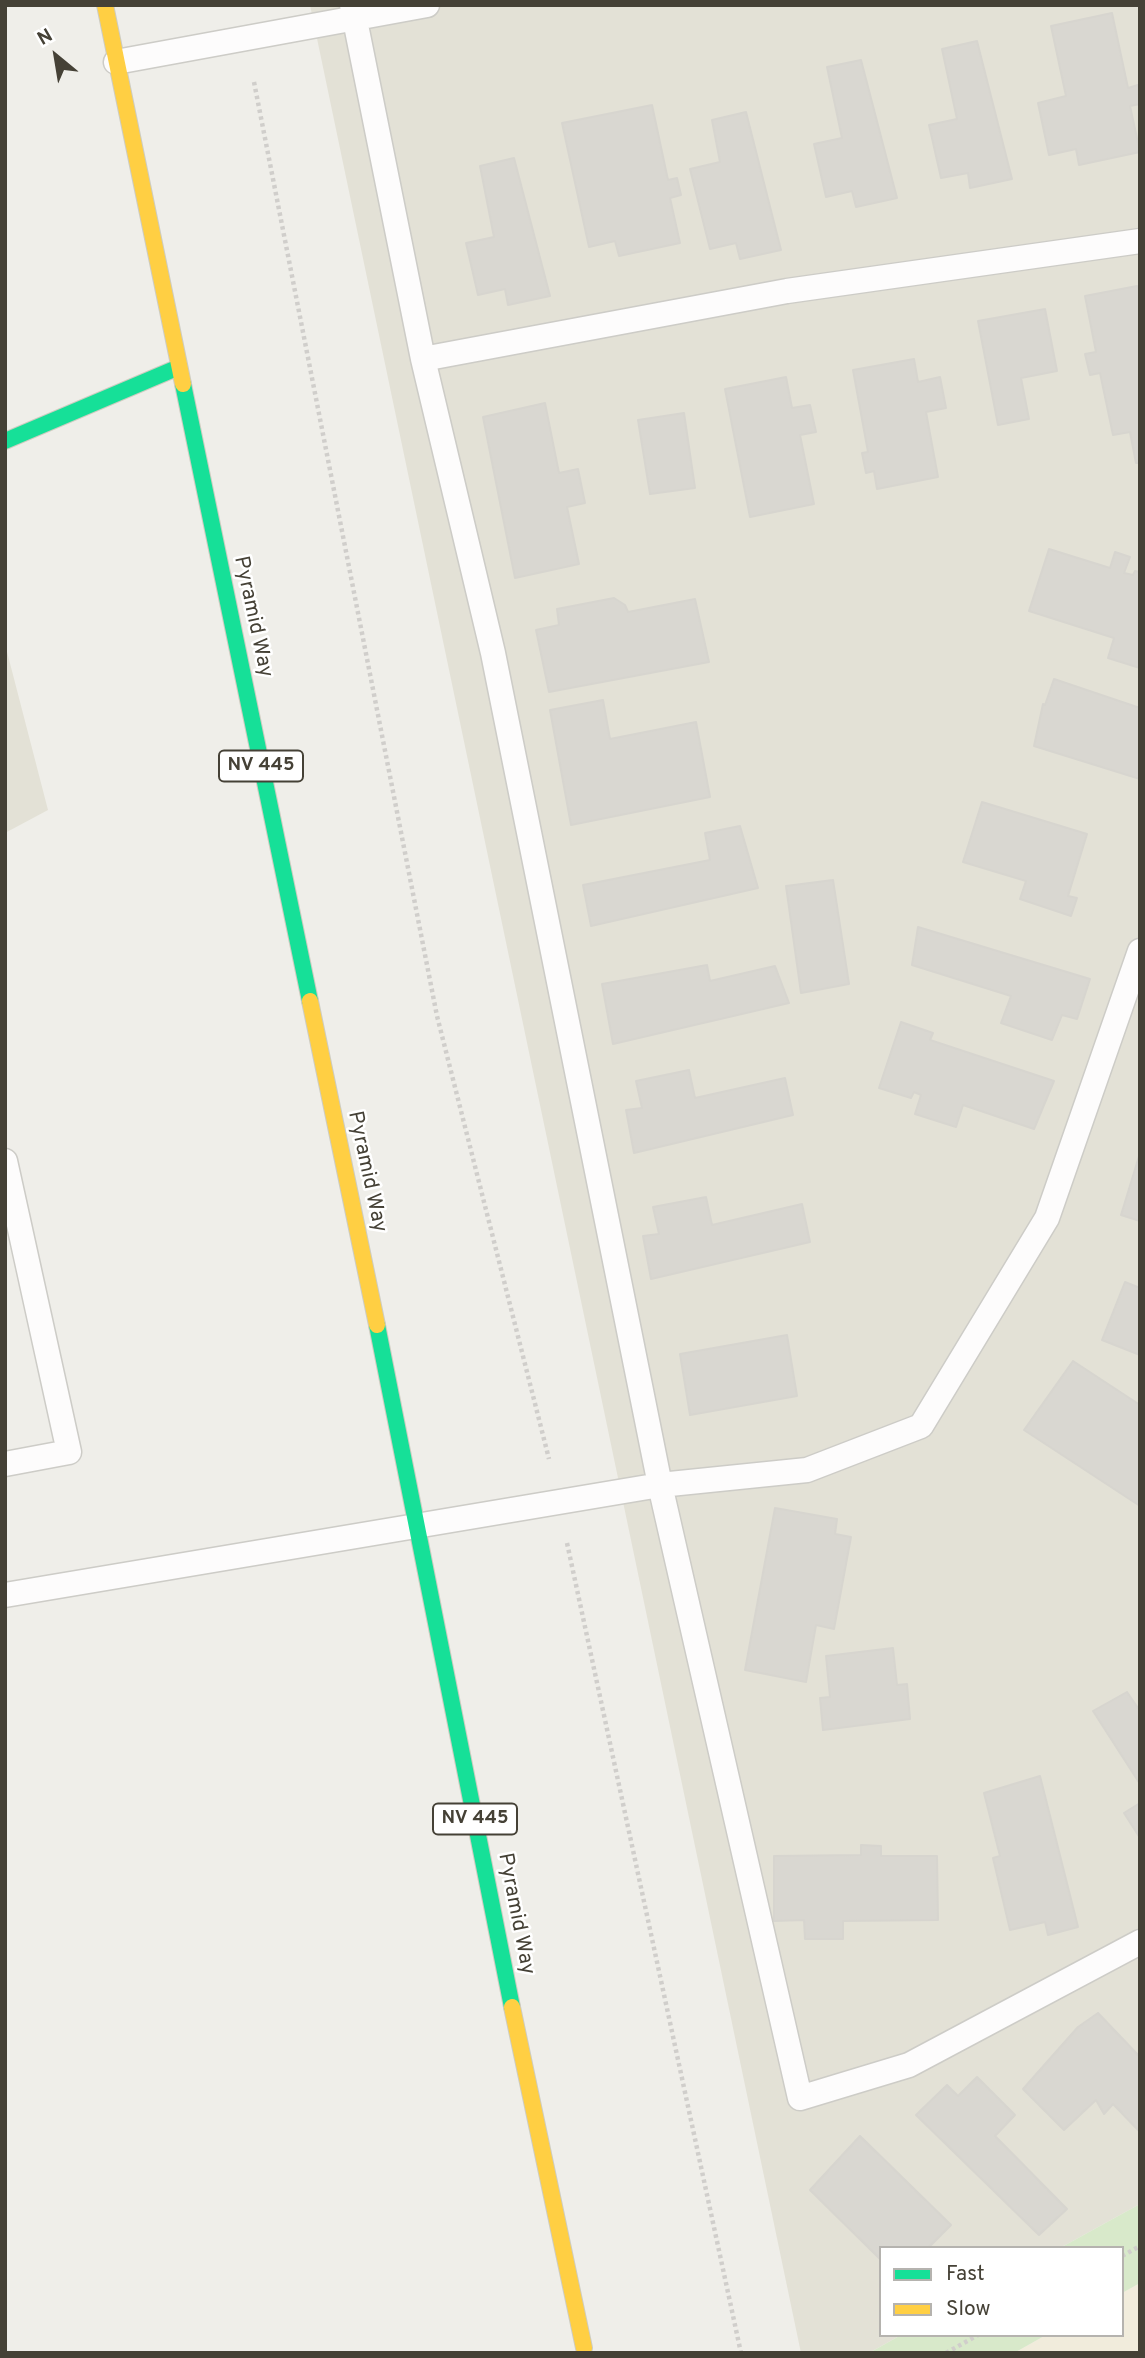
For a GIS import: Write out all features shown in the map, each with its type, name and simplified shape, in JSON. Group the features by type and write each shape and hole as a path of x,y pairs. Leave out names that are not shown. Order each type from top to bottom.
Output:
{"main road":[{"name":"Pyramid Way","path":"105,5 418,1527 532,2112 582,2350 603,2353"},
{"path":"5,441 179,367"}],"lane":[{"path":"116,62 245,38 354,12 427,5"},
{"path":"354,12 424,359 493,653 660,1486 800,2098 909,2065 1140,1942"},
{"path":"424,359 787,290 1140,241"},
{"path":"5,1595 660,1486 807,1470 920,1426 1047,1218 1140,951"},
{"path":"5,1161 69,1452 5,1464"}],"path":[{"path":"245,38 437,1016 537,1404 741,2353"},
{"path":"1124,2255 1140,2246"},
{"path":"946,2353 974,2337"}],"shaded area":[{"path":"310,5 1140,5 1140,2204 1064,2246 879,2246 879,2337 897,2337 869,2353 801,2353"},
{"path":"5,644 48,810 5,833"},
{"path":"1140,2283 1140,2353 1014,2353 1042,2337 1124,2337 1124,2292"}],"green space":[{"path":"1140,2204 1140,2283 1124,2292 1124,2246 1064,2246"},
{"path":"897,2337 1042,2337 1014,2353 869,2353"}],"building":[{"path":"1112,13 1128,88 1138,85 1140,104 1130,106 1140,152 1079,165 1076,149 1049,155 1038,103 1066,96 1051,26"},
{"path":"977,41 1012,179 970,188 968,173 941,178 929,125 957,119 942,49"},
{"path":"861,60 897,198 856,207 852,191 826,197 814,144 842,138 827,67"},
{"path":"652,105 668,180 677,178 681,195 670,198 680,243 619,256 615,241 589,247 562,123"},
{"path":"746,112 781,250 740,259 736,243 710,249 690,169 720,162 712,120"},
{"path":"514,158 550,296 508,305 505,289 478,295 466,243 494,237 480,166"},
{"path":"1137,286 1140,291 1140,463 1136,463 1130,432 1113,435 1100,373 1090,375 1085,354 1096,352 1085,296"},
{"path":"1045,309 1057,371 1021,378 1029,419 998,425 978,321"},
{"path":"914,359 918,382 940,377 946,408 926,412 938,477 877,489 874,471 866,473 862,453 868,452 853,370"},
{"path":"786,377 792,408 810,405 816,432 800,435 814,504 750,517 725,389"},
{"path":"545,403 559,473 578,469 585,503 567,507 579,564 515,578 483,417"},
{"path":"684,413 695,488 650,494 638,420"},
{"path":"1049,549 1110,568 1115,552 1130,557 1124,573 1133,575 1135,571 1140,572 1140,668 1108,658 1114,638 1029,611"},
{"path":"614,598 625,605 628,612 695,599 709,662 549,692 536,630 559,625 557,609"},
{"path":"1054,679 1140,708 1140,779 1034,746 1043,704 1045,705"},
{"path":"603,700 610,739 696,722 710,797 571,825 550,710"},
{"path":"982,802 1087,834 1068,896 1077,898 1071,916 1020,899 1026,881 963,862"},
{"path":"740,826 758,888 591,926 583,885 710,860 705,833"},
{"path":"833,880 849,984 801,993 786,886"},
{"path":"918,927 1090,979 1077,1019 1062,1015 1052,1040 1001,1023 1011,996 912,965"},
{"path":"707,965 710,981 775,966 789,1003 613,1044 602,984"},
{"path":"901,1022 933,1033 930,1040 1054,1081 1034,1129 963,1105 956,1127 915,1114 921,1095 914,1092 911,1098 879,1088"},
{"path":"689,1070 695,1098 785,1078 793,1115 634,1153 626,1110 642,1108 636,1081"},
{"path":"1140,1153 1140,1221 1121,1215"},
{"path":"706,1197 712,1225 802,1204 810,1242 651,1279 643,1236 659,1234 653,1207"},
{"path":"1125,1282 1140,1288 1140,1355 1102,1340"},
{"path":"787,1335 797,1396 690,1415 680,1354"},
{"path":"1073,1361 1140,1405 1140,1506 1024,1430"},
{"path":"775,1508 837,1519 835,1534 851,1537 834,1629 816,1625 806,1682 745,1670"},
{"path":"893,1648 897,1685 907,1684 910,1719 823,1730 820,1698 830,1697 826,1656"},
{"path":"1127,1692 1140,1711 1140,1784 1093,1711"},
{"path":"1040,1776 1078,1927 1048,1935 1045,1922 1010,1930 993,1858 1000,1856 984,1793"},
{"path":"1140,1803 1140,1838 1124,1813"},
{"path":"861,1845 881,1846 881,1856 937,1856 938,1920 843,1921 843,1939 805,1939 804,1920 774,1921 774,1856 861,1855"},
{"path":"1098,2013 1140,2057 1140,2132 1113,2104 1104,2114 1096,2100 1064,2130 1023,2089 1078,2027"},
{"path":"977,2077 1015,2115 995,2136 1067,2209 1039,2235 916,2115 947,2085 958,2096"},
{"path":"860,2136 951,2225 930,2246 879,2246 879,2258 810,2190"}],"traffic: fast":[{"path":"5,441 179,367"},
{"path":"183,384 310,1001"},
{"path":"377,1325 512,2007"}],"traffic: slow":[{"path":"105,5 183,384"},
{"path":"310,1001 377,1325"},
{"path":"512,2007 584,2348"}]}
